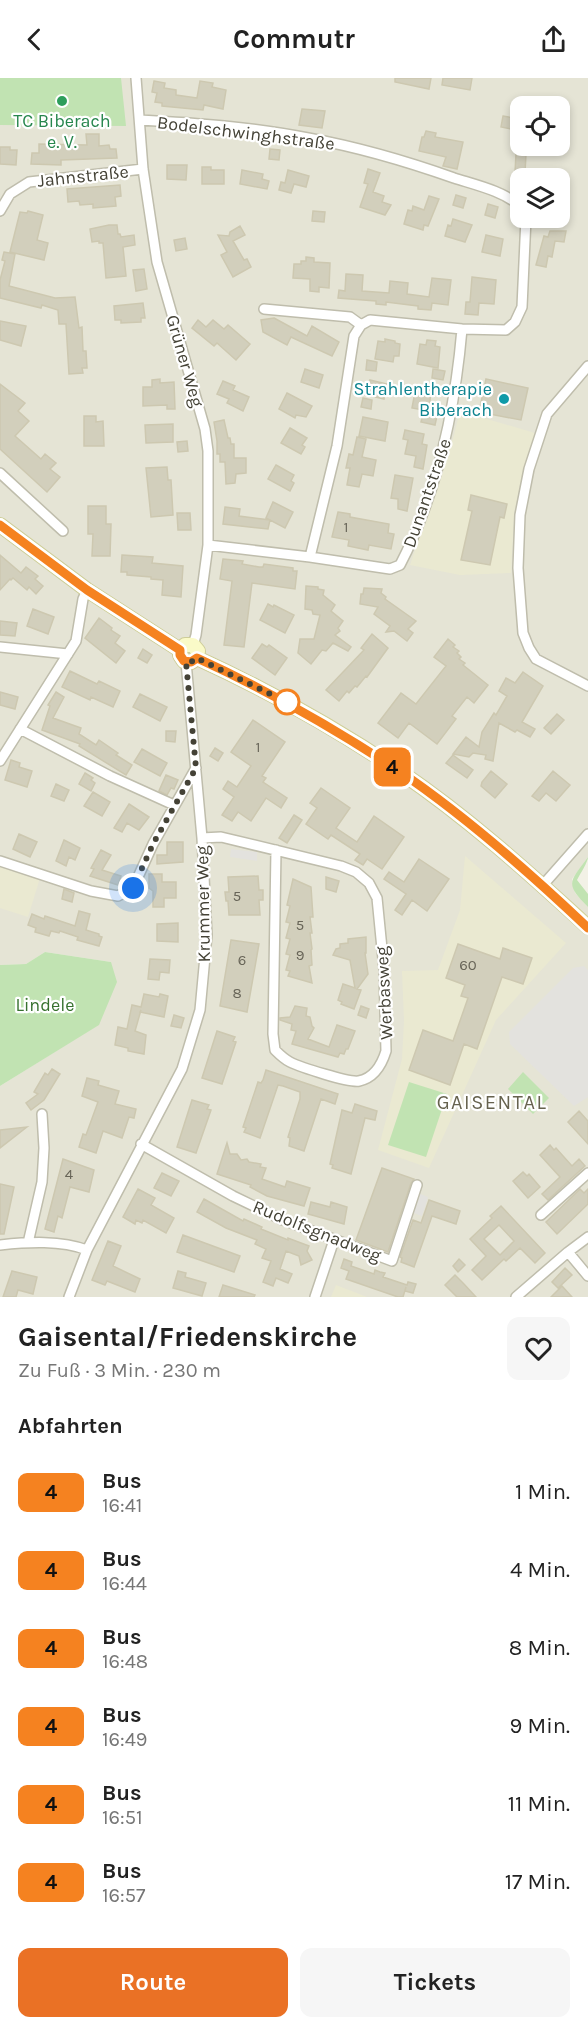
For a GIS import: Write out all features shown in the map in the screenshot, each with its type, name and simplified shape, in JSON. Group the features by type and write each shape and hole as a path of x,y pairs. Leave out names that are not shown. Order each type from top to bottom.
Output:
{"main road":[{"path":"0,525 87,590 189,654 293,705 400,772 501,848 588,927"}],"street":[{"name":"Grüner Weg","path":"136,78 143,169 157,262 205,429 208,461 208,545 196,635 189,654"},
{"name":"Bodelschwinghstraße","path":"140,120 306,137 406,162 510,199"},
{"name":"Jahnstraße","path":"0,211 10,194 29,182 143,169"},
{"path":"208,545 310,557 337,446 354,336 361,325 370,320 462,329 506,330 519,317 523,297 527,228"},
{"path":"264,309 350,316 361,325"},
{"name":"Dunantstraße","path":"310,557 390,569 400,565 427,500 440,461 450,422 462,329"},
{"path":"588,366 547,414 529,469 520,515 518,568 524,633 528,648 536,659 588,686"},
{"path":"0,473 63,531"},
{"path":"0,761 76,641 83,599 87,590"},
{"path":"0,647 68,654"},
{"name":"Krummer Weg","path":"69,1297 87,1250 182,1069 200,1010 207,935 189,654"},
{"path":"20,729 110,776 174,805"},
{"path":"0,861 91,891 118,896 133,888 153,844 196,768"},
{"path":"543,885 588,834"},
{"name":"Werbasweg","path":"202,838 221,837 276,850 341,866 356,872 369,883 377,898 384,969 386,1051 382,1064 374,1074 359,1081 348,1080 288,1061 275,1050 273,1034 276,850"},
{"path":"28,1243 42,1182 44,1148 42,1114"},
{"name":"Rudolfsgnadweg","path":"141,1144 233,1196 283,1221 392,1261 417,1185"},
{"path":"542,1215 588,1173"},
{"path":"516,1297 588,1237"},
{"path":"315,1297 334,1240"},
{"path":"0,1245 28,1243 75,1245 87,1250"},
{"path":"568,1252 588,1276"}],"shaded area":[{"path":"0,78 588,78 588,857 572,879 575,893 588,907 588,1297 0,1297 0,1086 98,1025 111,962 45,952 26,964 0,965"},
{"path":"460,411 535,433 524,468 514,514 511,573 460,575 410,565"},
{"path":"231,849 257,852 257,861 230,857"},
{"path":"465,856 566,943 496,1020 429,1168 378,1150 402,1059 404,1021 402,971 438,970 460,910"},
{"path":"0,864 40,878 28,917 0,908"},
{"path":"584,966 588,970 588,1097 574,1106 510,1044 509,1032 573,968"},
{"path":"418,1193 428,1197 422,1216 411,1212"},
{"path":"336,1285 367,1297 331,1297"}],"green space":[{"name":"TC Biberach e. V.","path":"0,78 121,78 126,126 0,125"},
{"path":"588,857 577,880 588,894 588,907 575,893 572,882"},
{"name":"Lindele","path":"45,952 111,962 117,982 99,1025 0,1086 0,965 26,964"},
{"path":"523,1072 549,1098 533,1114 508,1089"},
{"path":"409,1082 447,1094 426,1157 388,1145"}],"building":[{"path":"395,78 431,78 429,89 395,82"},
{"path":"443,78 472,78 470,90 442,85"},
{"path":"154,81 165,83 164,88 176,90 176,95 197,98 200,81 213,83 212,87 226,90 223,109 204,105 203,110 162,106 162,103 155,102 157,93 152,92"},
{"path":"302,109 325,111 322,128 299,125"},
{"path":"503,116 510,117 510,129 501,127"},
{"path":"426,131 436,133 435,137 463,142 457,169 443,166 446,157 419,151"},
{"path":"86,134 99,134 99,146 109,145 110,149 116,149 117,158 61,160 61,165 31,164 32,153 39,153 39,144 87,145"},
{"path":"0,147 17,150 16,165 0,164"},
{"path":"270,149 280,150 279,160 269,159"},
{"path":"516,156 526,156 525,168 515,168"},
{"path":"167,165 187,165 186,180 167,179"},
{"path":"202,167 224,170 224,184 202,184"},
{"path":"368,169 380,173 373,192 384,196 382,202 391,205 385,215 360,207 368,184 364,183"},
{"path":"242,170 263,174 262,179 269,181 267,189 240,184"},
{"path":"288,170 309,176 306,187 294,184 291,193 279,190 281,182 285,183"},
{"path":"120,185 121,196 115,197 116,206 93,208 93,204 80,205 79,201 68,202 67,189"},
{"path":"456,195 466,198 463,208 453,205"},
{"path":"429,196 439,199 428,226 424,225 423,230 404,224 408,210 412,211 413,206 424,210"},
{"path":"488,204 498,207 495,218 485,215"},
{"path":"28,211 43,215 37,240 48,243 44,260 10,252 20,212 27,213"},
{"path":"313,211 325,212 324,222 312,221"},
{"path":"453,219 472,225 465,242 445,236 448,225 451,226"},
{"path":"117,225 118,234 121,237 134,235 135,245 123,247 126,276 106,278 103,243 92,242 90,229"},
{"path":"240,226 245,235 233,241 251,267 233,277 221,255 227,252 218,235 229,236 230,232"},
{"path":"550,231 566,231 564,242 555,241 552,257 548,256 546,267 536,265 544,236 548,237"},
{"path":"486,235 503,239 500,256 482,252"},
{"path":"185,238 187,249 176,251 174,240"},
{"path":"4,252 15,254 9,286 55,298 75,297 79,328 82,327 83,351 86,351 87,368 82,368 83,373 69,374 66,324 59,324 58,310 0,298"},
{"path":"306,257 314,258 314,262 330,263 329,288 319,287 319,292 310,291 310,279 293,278 294,264 301,264 301,261 306,261"},
{"path":"144,269 147,289 136,291 133,270"},
{"path":"346,274 363,275 362,291 389,293 390,281 408,283 407,294 429,297 432,278 451,280 448,305 432,303 431,310 418,309 418,306 386,302 386,305 376,304 376,301 338,298 339,290 345,291"},
{"path":"472,277 496,280 494,304 479,303 478,315 465,314 466,302 470,302"},
{"path":"143,303 145,318 141,318 141,322 121,323 121,320 115,320 114,306"},
{"path":"274,318 307,336 312,326 339,342 332,356 291,337 287,345 263,332 261,320"},
{"path":"198,320 206,327 213,320 224,329 228,325 250,344 236,360 217,343 214,346 192,328"},
{"path":"0,321 26,326 21,346 0,340"},
{"path":"385,339 400,344 399,356 394,356 393,362 375,359 378,341 385,342"},
{"path":"427,340 436,341 435,346 440,347 438,368 417,364 420,344 426,345"},
{"path":"367,360 377,362 376,371 366,370"},
{"path":"305,369 323,375 319,388 301,382"},
{"path":"433,369 445,371 443,380 432,378"},
{"path":"160,379 160,383 174,382 175,409 167,409 167,405 143,406 143,387 152,387 152,380"},
{"name":"Strahlentherapie Biberach","path":"486,379 528,388 521,420 479,412"},
{"path":"370,380 387,384 384,399 367,395"},
{"path":"223,381 235,386 233,390 249,397 243,411 227,403 229,399 217,394"},
{"path":"0,384 25,403 18,411 29,421 15,436 41,459 45,454 56,463 50,469 60,477 47,492 0,449"},
{"path":"416,387 431,390 429,411 412,408"},
{"path":"287,393 312,406 306,417 296,415 295,418 279,409"},
{"path":"363,398 372,400 371,409 361,407"},
{"path":"423,414 437,416 435,425 421,422"},
{"path":"84,416 96,416 96,422 103,421 104,446 84,446"},
{"path":"363,417 388,422 385,441 359,436"},
{"path":"224,420 228,438 231,444 234,444 234,458 246,458 246,473 236,474 235,483 226,484 225,462 220,462 220,454 217,454 214,422"},
{"path":"173,424 173,442 146,443 145,425"},
{"path":"290,428 307,438 302,445 305,447 301,454 281,443"},
{"path":"405,430 424,434 422,444 427,445 423,469 414,467 416,456 405,454 408,440 403,439"},
{"path":"357,437 366,439 362,457 376,460 373,476 362,474 359,487 347,485 350,468 346,468 349,454 353,455"},
{"path":"187,441 188,451 178,452 177,442"},
{"path":"276,465 294,475 291,481 294,483 290,491 268,479"},
{"path":"167,467 168,480 171,480 173,515 151,517 146,468"},
{"path":"395,475 413,478 407,511 398,509 398,499 391,498"},
{"path":"471,495 507,504 504,518 500,517 490,565 461,560 472,511 468,510"},
{"path":"273,502 293,512 285,528 266,518"},
{"path":"88,506 106,506 106,524 111,524 110,556 92,556 93,534 88,534"},
{"path":"225,507 240,509 239,516 270,520 268,529 223,524"},
{"path":"338,512 350,514 350,517 389,524 388,533 394,534 391,549 369,545 368,550 348,546 349,540 332,537"},
{"path":"177,513 190,513 191,530 178,530"},
{"path":"0,555 21,573 26,567 38,576 35,579 43,586 36,594 29,587 27,590 13,578 0,590"},
{"path":"122,555 153,557 152,563 183,566 181,597 162,595 163,580 127,575 127,572 121,572"},
{"path":"223,559 243,561 242,564 259,567 263,567 264,564 293,568 293,571 297,571 295,589 252,583 244,647 224,645 232,581 220,579"},
{"path":"306,586 324,590 323,595 335,605 331,611 343,621 338,628 340,631 335,635 351,647 348,651 333,643 326,651 322,650 311,664 298,653 300,639 314,639 320,615 305,609"},
{"path":"364,588 382,589 381,593 386,597 385,599 416,621 408,629 413,633 407,641 394,631 386,632 390,626 374,614 378,607 360,604"},
{"path":"268,604 294,615 285,633 260,620"},
{"path":"33,609 54,617 48,634 27,626"},
{"path":"99,618 120,636 115,643 125,651 116,663 85,638"},
{"path":"0,621 17,623 15,636 0,635"},
{"path":"372,634 388,648 367,677 349,693 347,691 339,701 326,690 364,650 361,648"},
{"path":"448,639 459,651 457,653 461,657 459,659 465,663 463,665 488,685 474,703 467,697 452,716 456,719 437,744 409,723 398,738 378,723 401,693 416,704 446,666 434,657"},
{"path":"262,644 267,647 269,645 287,658 275,675 252,658"},
{"path":"143,649 152,655 147,663 138,658"},
{"path":"70,671 97,684 99,681 120,691 113,707 91,697 90,700 62,687"},
{"path":"523,672 543,686 522,722 535,729 530,737 499,723 493,761 485,759 486,755 473,753 469,757 453,754 466,737 479,747 482,732 494,713 496,715 507,696 499,691 506,678 515,683"},
{"path":"0,692 18,697 15,709 0,705"},
{"path":"56,692 64,697 53,718 81,728 79,734 96,745 99,740 118,753 116,755 132,765 126,775 79,746 80,744 42,730 50,706 48,705"},
{"path":"140,694 167,707 160,721 133,707"},
{"path":"557,714 564,720 551,734 544,728"},
{"path":"253,720 285,742 262,776 266,778 263,782 287,798 281,808 266,798 251,821 238,812 232,821 222,815 234,797 223,789 228,781 237,787 251,766 231,752"},
{"path":"166,731 176,731 175,742 166,741"},
{"path":"215,748 223,753 218,761 210,756"},
{"path":"142,749 167,763 160,776 134,762"},
{"path":"453,755 473,770 467,778 446,763"},
{"path":"11,760 20,763 19,767 32,771 27,787 5,780"},
{"path":"491,771 507,784 495,798 481,786"},
{"path":"553,771 570,785 556,801 546,793 539,801 532,796"},
{"path":"85,773 93,778 91,780 95,783 91,791 79,784"},
{"path":"166,775 178,780 174,789 171,788 167,795 159,791"},
{"path":"56,784 69,790 64,801 51,796"},
{"path":"321,788 350,808 336,828 357,842 374,816 404,837 382,869 367,859 363,865 355,860 360,854 331,835 328,839 306,824 317,808 310,803"},
{"path":"93,792 110,802 102,816 84,806"},
{"path":"129,804 149,817 139,830 127,823 122,832 114,828"},
{"path":"294,815 302,820 287,843 279,838"},
{"path":"19,834 37,842 30,857 13,849"},
{"path":"64,840 80,848 75,860 69,857 66,866 56,861"},
{"path":"167,842 183,842 183,862 157,864 157,855 167,855"},
{"path":"101,850 111,855 102,870 121,876 118,885 90,876 94,869 91,868"},
{"path":"419,859 449,879 427,911 412,900 402,915 395,910 406,894 384,879 389,872 404,882"},
{"path":"149,874 162,874 162,882 176,882 176,898 164,898 164,907 153,907 153,891 149,888"},
{"path":"258,876 259,890 263,890 263,900 259,900 260,915 229,915 225,892 229,892 228,877"},
{"path":"326,877 339,881 336,892 326,889"},
{"path":"293,879 311,887 312,965 309,966 312,983 288,976 290,971 286,970 290,955 286,954 290,939 286,938 290,923 286,922 290,906 287,905"},
{"path":"64,889 74,893 72,902 62,899"},
{"path":"79,911 90,914 86,930 102,937 99,946 77,940 78,937 60,931 59,933 51,931 49,936 35,932 36,928 28,925 32,914 75,926"},
{"path":"178,923 178,942 157,941 157,924"},
{"path":"366,937 365,953 368,974 357,989 361,990 354,1009 341,1004 342,1002 338,1000 343,984 355,988 350,960 333,955 336,949 340,948 340,944 348,943 348,939"},
{"path":"231,940 259,944 247,1012 220,1006"},
{"path":"458,944 500,959 503,948 532,958 523,984 502,977 477,1049 464,1044 450,1085 409,1070 423,1030 453,1041 468,998 461,996 465,985 446,978"},
{"path":"150,959 170,960 169,973 160,972 159,980 148,979"},
{"path":"144,994 168,996 164,1017 140,1012 135,1031 146,1035 144,1054 128,1051 128,1048 115,1045 118,1027 127,1029 132,1005 141,1007"},
{"path":"295,1006 307,1008 306,1016 310,1017 314,1028 308,1039 329,1047 337,1025 355,1031 344,1054 340,1053 338,1057 292,1044 296,1031 291,1030 292,1024 280,1018 290,1017"},
{"path":"361,1006 369,1009 366,1018 358,1015"},
{"path":"174,1015 184,1018 181,1028 171,1026"},
{"path":"217,1031 235,1037 233,1041 236,1042 222,1084 202,1078"},
{"path":"52,1069 60,1074 44,1100 31,1110 26,1103 38,1094 34,1092 45,1073 48,1075"},
{"path":"266,1070 338,1094 335,1104 321,1099 304,1151 289,1146 290,1138 288,1137 300,1099 300,1092 283,1086 278,1085 260,1138 244,1132 246,1128 243,1127 258,1082 261,1083 263,1080"},
{"path":"87,1078 99,1081 98,1085 119,1091 115,1104 136,1109 134,1118 129,1117 122,1138 103,1131 96,1153 79,1147 98,1102 82,1096"},
{"path":"192,1100 209,1105 207,1109 211,1110 196,1153 177,1147"},
{"path":"355,1104 377,1111 375,1120 365,1118 351,1174 332,1168 333,1165 330,1164 342,1110 352,1113"},
{"path":"579,1111 588,1121 588,1144 568,1122"},
{"path":"27,1127 0,1148 0,1130"},
{"path":"227,1143 230,1154 237,1154 241,1160 247,1159 249,1162 261,1164 260,1167 266,1168 262,1179 285,1187 287,1181 310,1188 304,1206 267,1196 250,1187 251,1185 217,1174"},
{"path":"550,1145 554,1150 556,1148 572,1166 579,1159 585,1166 548,1200 542,1194 560,1177 540,1155"},
{"path":"63,1159 94,1170 89,1192 70,1187 62,1218 58,1216 54,1232 45,1229"},
{"path":"382,1168 414,1179 388,1252 356,1240"},
{"path":"523,1172 527,1176 529,1174 540,1187 528,1198 513,1181"},
{"path":"162,1173 179,1181 171,1196 154,1188"},
{"path":"0,1184 14,1187 4,1234 0,1234"},
{"path":"138,1189 155,1198 151,1205 174,1218 166,1233 143,1220 142,1223 136,1220 135,1224 123,1217"},
{"path":"580,1189 584,1193 588,1189 588,1204 557,1234 546,1222"},
{"path":"204,1199 243,1221 244,1219 262,1227 261,1229 309,1246 307,1251 312,1260 301,1265 299,1256 286,1251 280,1269 292,1274 288,1283 276,1278 273,1286 263,1282 271,1261 262,1258 266,1249 255,1244 257,1240 226,1228 197,1212"},
{"path":"429,1200 460,1211 456,1224 432,1216 414,1267 401,1262 400,1257 413,1220 421,1223"},
{"path":"311,1202 330,1207 331,1202 347,1207 344,1224 308,1214"},
{"path":"501,1206 545,1253 535,1263 520,1248 506,1261 504,1259 482,1280 472,1270 486,1256 470,1239 492,1218 490,1216","holes":["499,1225 514,1241 500,1255 484,1239"]},
{"path":"183,1235 240,1256 234,1272 177,1252"},
{"path":"108,1241 121,1246 113,1266 140,1279 135,1292 107,1281 105,1285 92,1280"},
{"path":"344,1259 352,1262 351,1266 374,1274 375,1270 385,1273 383,1277 407,1285 408,1282 416,1284 413,1293 405,1291 406,1287 403,1297 398,1297 346,1279 349,1271 341,1268"},
{"path":"459,1259 465,1265 458,1272 453,1266"},
{"path":"565,1268 572,1275 558,1288 552,1282"},
{"path":"12,1271 37,1277 33,1294 18,1290 16,1297 3,1297"},
{"path":"178,1271 186,1273 185,1277 206,1283 202,1296 173,1288"},
{"path":"455,1275 476,1297 457,1297 445,1285"},
{"path":"223,1285 255,1295 254,1297 219,1297"},
{"path":"562,1286 572,1297 551,1297"}],"bus line":[{"name":"4","path":"0,525 87,590 180,650 184,661 191,662 197,658 293,705 400,772 501,848 588,928"}],"place":[{"name":"TC Biberach e. V.","path":"62,101"},
{"name":"Strahlentherapie Biberach","path":"504,399"}],"district":[{"name":"GAISENTAL","path":"492,1102"}],"route":[{"path":"133,888 153,844 196,768 186,662 195,661 197,658 293,705 287,702"}]}
